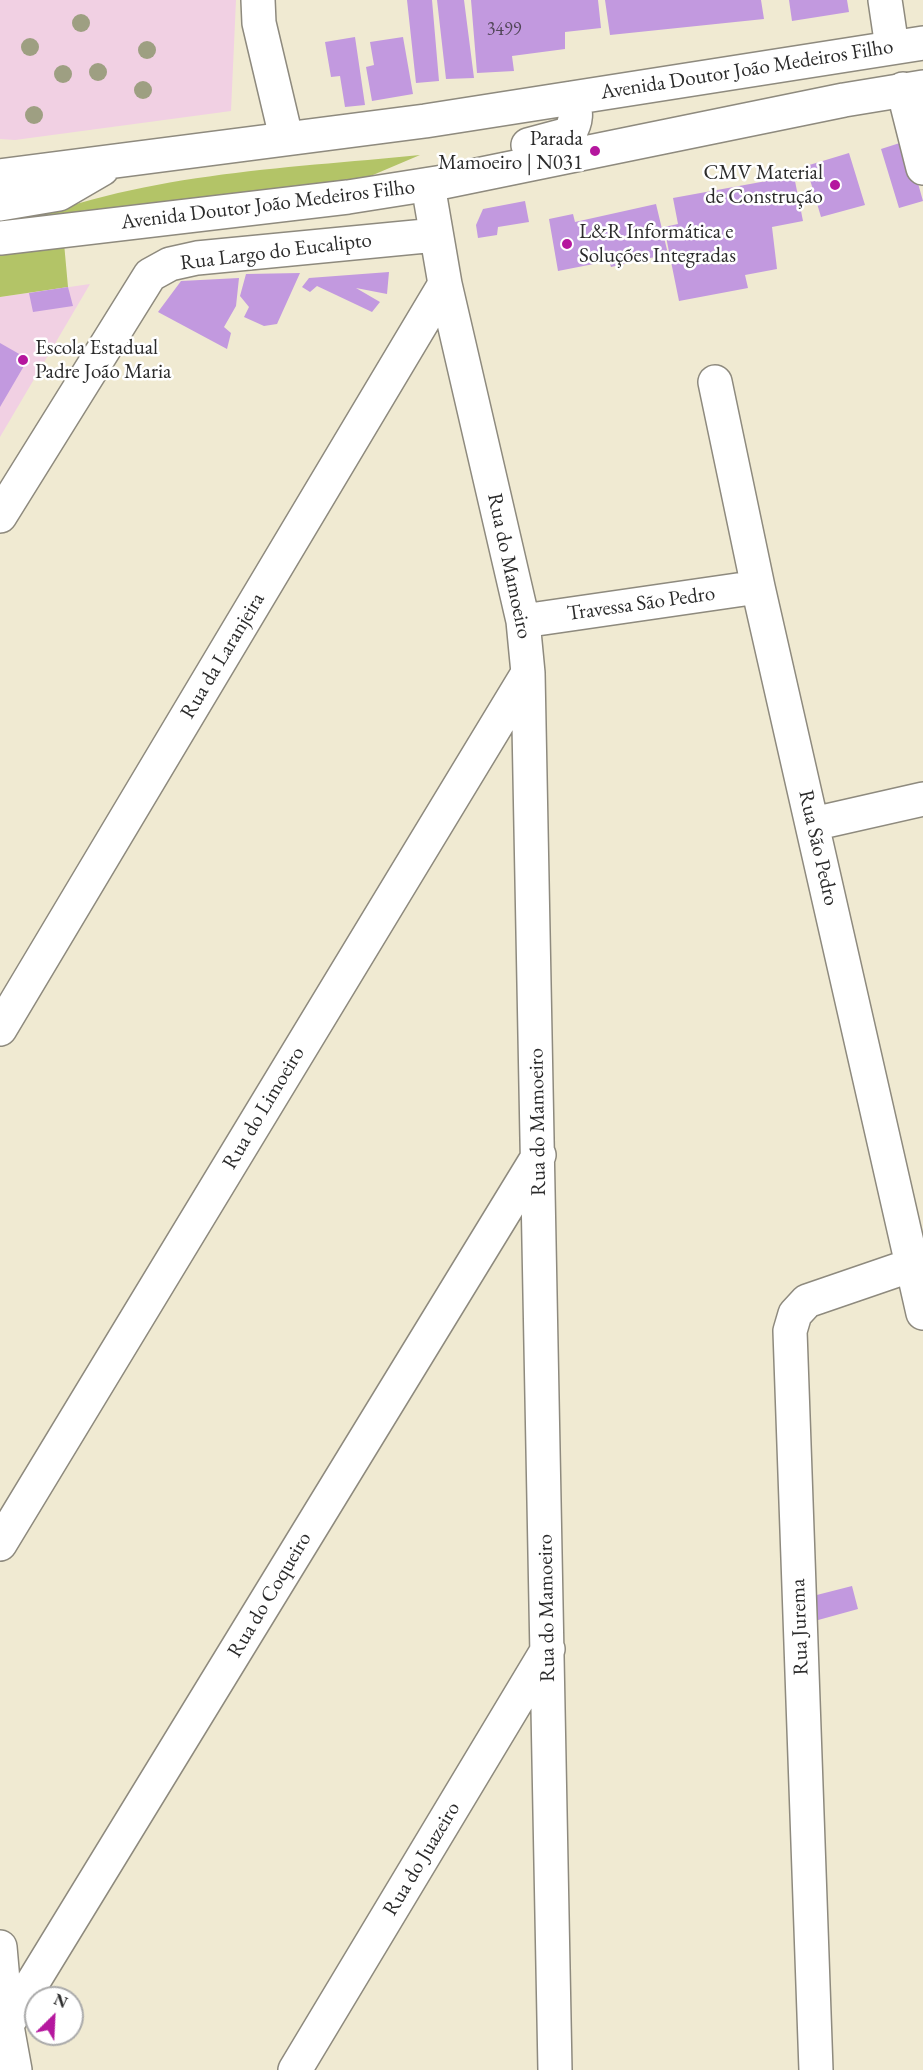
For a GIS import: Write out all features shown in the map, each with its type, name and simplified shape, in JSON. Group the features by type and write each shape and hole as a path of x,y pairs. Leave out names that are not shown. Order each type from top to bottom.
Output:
{"street":[{"path":"258,0 261,33 286,137"},
{"path":"885,0 907,45"},
{"name":"Avenida Doutor João Medeiros Filho","path":"0,176 286,137 425,121 907,45"},
{"path":"913,88 923,168"},
{"name":"Avenida Doutor João Medeiros Filho","path":"0,238 348,197 428,185 913,88"},
{"path":"348,197 410,169 537,143 569,134 575,125 576,110 572,98"},
{"path":"0,204 59,194 117,161"},
{"name":"Rua do Mamoeiro","path":"428,185 445,284 523,621 528,673 555,2070"},
{"name":"Rua Largo do Eucalipto","path":"0,516 150,275 170,264 197,258 436,235"},
{"name":"Rua da Laranjeira","path":"0,1029 445,284"},
{"name":"Rua São Pedro","path":"715,382 758,587 923,1313"},
{"name":"Travessa São Pedro","path":"523,621 758,587"},
{"name":"Rua do Limoeiro","path":"0,1544 528,673"},
{"path":"813,824 923,799"},
{"name":"Rua do Coqueiro","path":"3,2031 539,1155"},
{"name":"Rua Jurema","path":"816,2070 790,1331 795,1314 807,1301 912,1266"},
{"name":"Rua do Juazeiro","path":"295,2070 548,1649"},
{"path":"0,1947 3,2031 15,2070"}],"shaded area":[{"path":"0,0 236,0 231,111 15,140 0,139"},
{"name":"Escola Estadual Padre João Maria","path":"90,284 83,296 0,437 0,297"}],"green space":[{"path":"420,155 340,189 6,230 55,211 105,196 157,185 209,176"},
{"path":"64,243 68,287 0,297 0,252"}],"building":[{"path":"407,0 432,0 439,81 416,83"},
{"path":"437,0 464,0 474,78 446,79"},
{"path":"471,0 598,0 601,28 565,32 565,49 512,56 514,71 477,73"},
{"path":"605,0 761,0 764,19 610,35"},
{"path":"789,0 847,0 849,12 792,21"},
{"path":"355,37 365,105 345,107 340,76 331,77 325,42"},
{"path":"403,37 413,94 372,101 366,67 374,65 370,42"},
{"path":"906,141 923,201 899,208 881,149"},
{"name":"CMV Material de Construção","path":"849,153 865,205 821,217 806,166"},
{"path":"794,176 803,221 772,227 777,269 745,275 748,288 679,301 664,227 678,224 673,198"},
{"path":"525,201 529,222 498,227 497,235 478,238 476,225 483,209"},
{"path":"656,204 668,254 611,267 609,261 558,271 549,219 573,214 575,222"},
{"path":"389,272 387,294 356,288 380,302 372,312 317,286 310,292 302,287 309,278"},
{"path":"300,273 277,324 264,326 244,317 249,307 240,296 246,274"},
{"path":"239,278 236,306 224,327 231,333 227,349 158,312 181,281"},
{"path":"68,287 73,306 33,312 29,293"},
{"path":"0,343 28,359 0,407"},
{"path":"852,1586 858,1609 811,1622 805,1598"}],"place":[{"name":"Parada Mamoeiro | N031","path":"595,151"},
{"name":"CMV Material de Construção","path":"835,185"},
{"name":"L&R Informática e Soluções Integradas","path":"567,244"},
{"name":"Escola Estadual Padre João Maria","path":"23,360"}]}
